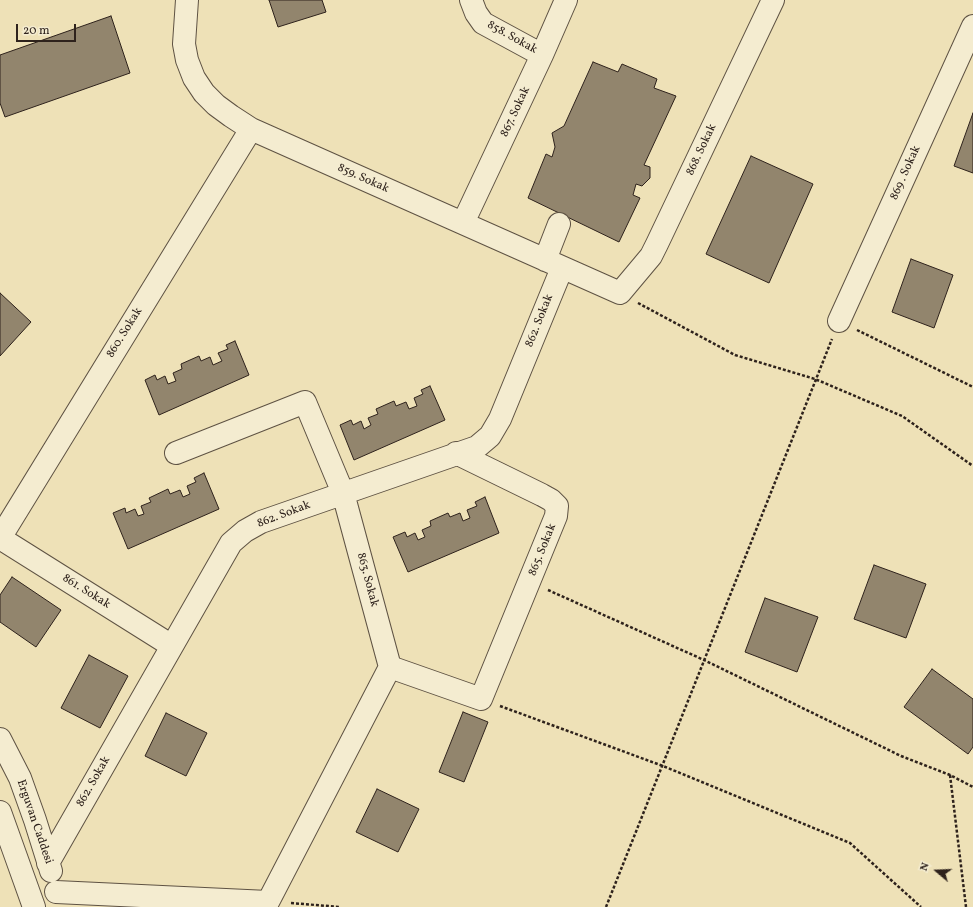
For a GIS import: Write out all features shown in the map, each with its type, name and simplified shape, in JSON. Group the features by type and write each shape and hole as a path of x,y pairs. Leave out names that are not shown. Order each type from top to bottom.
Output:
{"street":[{"name":"859. Sokak","path":"187,0 184,44 187,60 194,78 204,93 216,105 251,129 620,293"},
{"name":"858. Sokak","path":"471,0 476,13 483,23 542,55"},
{"name":"867. Sokak","path":"463,223 542,55 566,0"},
{"name":"868. Sokak","path":"620,293 651,256 773,0"},
{"name":"869 . Sokak","path":"839,321 973,26"},
{"name":"860. Sokak","path":"0,538 251,129"},
{"name":"862. Sokak","path":"48,863 231,543 245,531 261,522 456,453 478,447 490,436 500,419 553,264 559,224"},
{"name":"863. Sokak","path":"176,453 305,402 343,493 390,667"},
{"name":"865. Sokak","path":"456,453 542,495 551,500 557,506 552,529 481,699"},
{"name":"861. Sokak","path":"0,538 172,646"},
{"path":"59,900 268,902 390,667 481,699"},
{"name":"Erguvan Caddesi","path":"0,739 20,778 35,820 59,900"},
{"path":"0,812 34,907"}],"path":[{"path":"620,293 735,355 815,379 902,416 973,466"},
{"path":"606,907 839,321 973,387"},
{"path":"530,582 704,660 901,756 950,775 973,787"},
{"path":"481,699 663,766 850,843 921,907"},
{"path":"950,775 966,907"},
{"path":"268,902 340,907"}],"building":[{"path":"269,0 322,0 326,12 278,27"},
{"path":"111,16 130,73 5,117 0,103 0,55"},
{"path":"593,62 618,72 622,64 657,79 654,88 676,96 644,165 650,167 650,178 642,186 636,184 633,195 640,198 619,242 528,198 546,154 552,157 555,147 552,133 564,126"},
{"path":"973,113 973,173 954,166"},
{"path":"751,156 813,184 769,283 706,254"},
{"path":"911,259 953,275 934,328 892,312"},
{"path":"0,293 31,322 0,356"},
{"path":"235,341 249,375 159,415 145,380 155,375 157,380 165,376 168,384 176,381 173,373 182,369 181,364 199,356 201,361 210,357 213,365 222,361 218,353 228,349 226,345"},
{"path":"430,386 445,420 354,460 340,425 351,420 353,425 361,421 364,429 371,425 368,418 378,414 376,409 394,401 396,406 406,402 409,409 417,406 414,398 423,394 421,390"},
{"path":"204,473 219,509 128,549 113,513 125,508 126,513 135,509 138,516 144,514 141,506 151,502 149,498 168,489 170,494 180,490 183,497 190,494 187,486 196,482 194,478"},
{"path":"485,497 499,533 408,572 393,537 405,532 407,537 415,533 418,540 425,537 422,530 431,526 430,521 448,513 450,517 460,513 463,521 470,518 467,510 477,506 475,502"},
{"path":"874,565 926,584 906,638 854,619"},
{"path":"12,577 61,610 36,647 0,622 0,595"},
{"path":"765,598 818,617 797,672 745,652"},
{"path":"89,655 128,676 100,728 61,708"},
{"path":"932,669 973,699 973,747 968,754 904,707"},
{"path":"463,712 488,722 464,782 439,772"},
{"path":"166,713 207,733 186,776 145,756"},
{"path":"377,789 419,809 398,852 356,832"}]}
